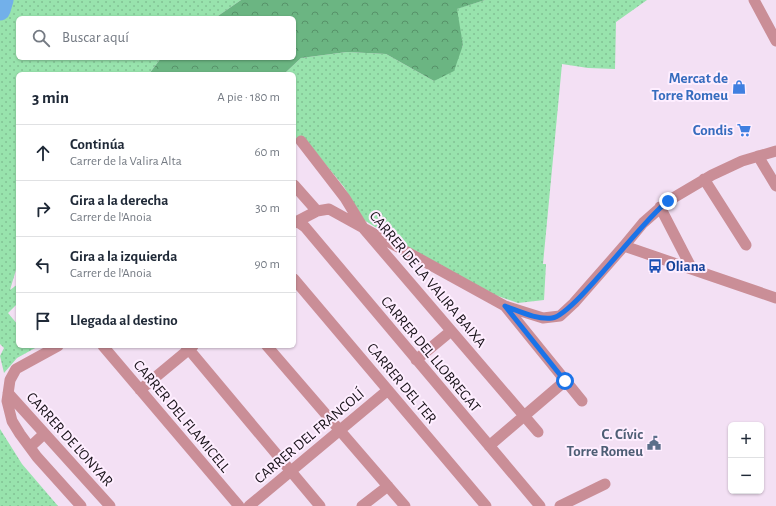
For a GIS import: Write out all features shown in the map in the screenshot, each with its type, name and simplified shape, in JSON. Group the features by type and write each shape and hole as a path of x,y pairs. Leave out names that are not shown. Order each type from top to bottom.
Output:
{"street":[{"path":"754,0 776,41"},
{"name":"CARRER DE LA VALIRA BAIXA","path":"301,141 345,198 364,229 538,432"},
{"path":"296,223 317,211 329,208 364,229 505,306 543,318 560,316 628,247 660,207 704,180 742,161 776,151"},
{"path":"758,156 776,186"},
{"path":"704,180 746,246"},
{"path":"296,187 317,211"},
{"path":"660,207 692,269"},
{"name":"CARRER DEL LLOBREGAT","path":"296,223 305,227 540,506"},
{"path":"628,247 776,298"},
{"name":"CARRER DEL TER","path":"296,281 486,506"},
{"path":"505,306 582,401"},
{"path":"416,360 451,331"},
{"path":"54,348 16,369 10,380 8,401 12,421 30,447 81,506"},
{"name":"CARRER DEL FLAMICELL","path":"105,348 239,506"},
{"path":"140,390 188,348"},
{"path":"190,348 290,472 320,506"},
{"path":"270,348 405,506"},
{"path":"489,446 565,381"},
{"name":"CARRER DEL FRANCOLÍ","path":"249,506 388,390"},
{"name":"CARRER DE L'ONYAR","path":"8,393 110,506"},
{"path":"30,447 44,434"},
{"path":"560,506 605,484"},
{"path":"362,506 388,486"}],"green space":[{"path":"0,0 241,0 218,16 16,16 16,60 160,60 150,72 16,72 16,270 10,290 16,286 16,305 8,313 16,323 16,348 35,348 17,358 4,373 0,356 4,348 0,344"},
{"path":"241,0 485,0 457,9 463,45 454,71 434,81 386,54 347,52 301,58 286,72 150,72 160,60 296,60 296,16 218,16"},
{"path":"485,0 647,0 616,22 615,69 588,68 562,64 543,264 546,264 544,300 518,303 495,295 431,262 364,220 344,187 309,144 296,139 296,72 286,72 301,58 347,52 386,54 434,81 463,46 456,9"},
{"path":"0,429 22,464 58,506 0,506"}],"waterway":[{"path":"0,10 3,0"}],"place":[{"name":"Mercat de Torre Romeu","path":"739,87"},
{"name":"Condis","path":"744,130"},
{"name":"Oliana","path":"655,266"},
{"name":"C. Cívic Torre Romeu","path":"654,443"}],"route":[{"path":"565,381 505,306 543,318 560,316 574,303 643,223 668,201"}]}
